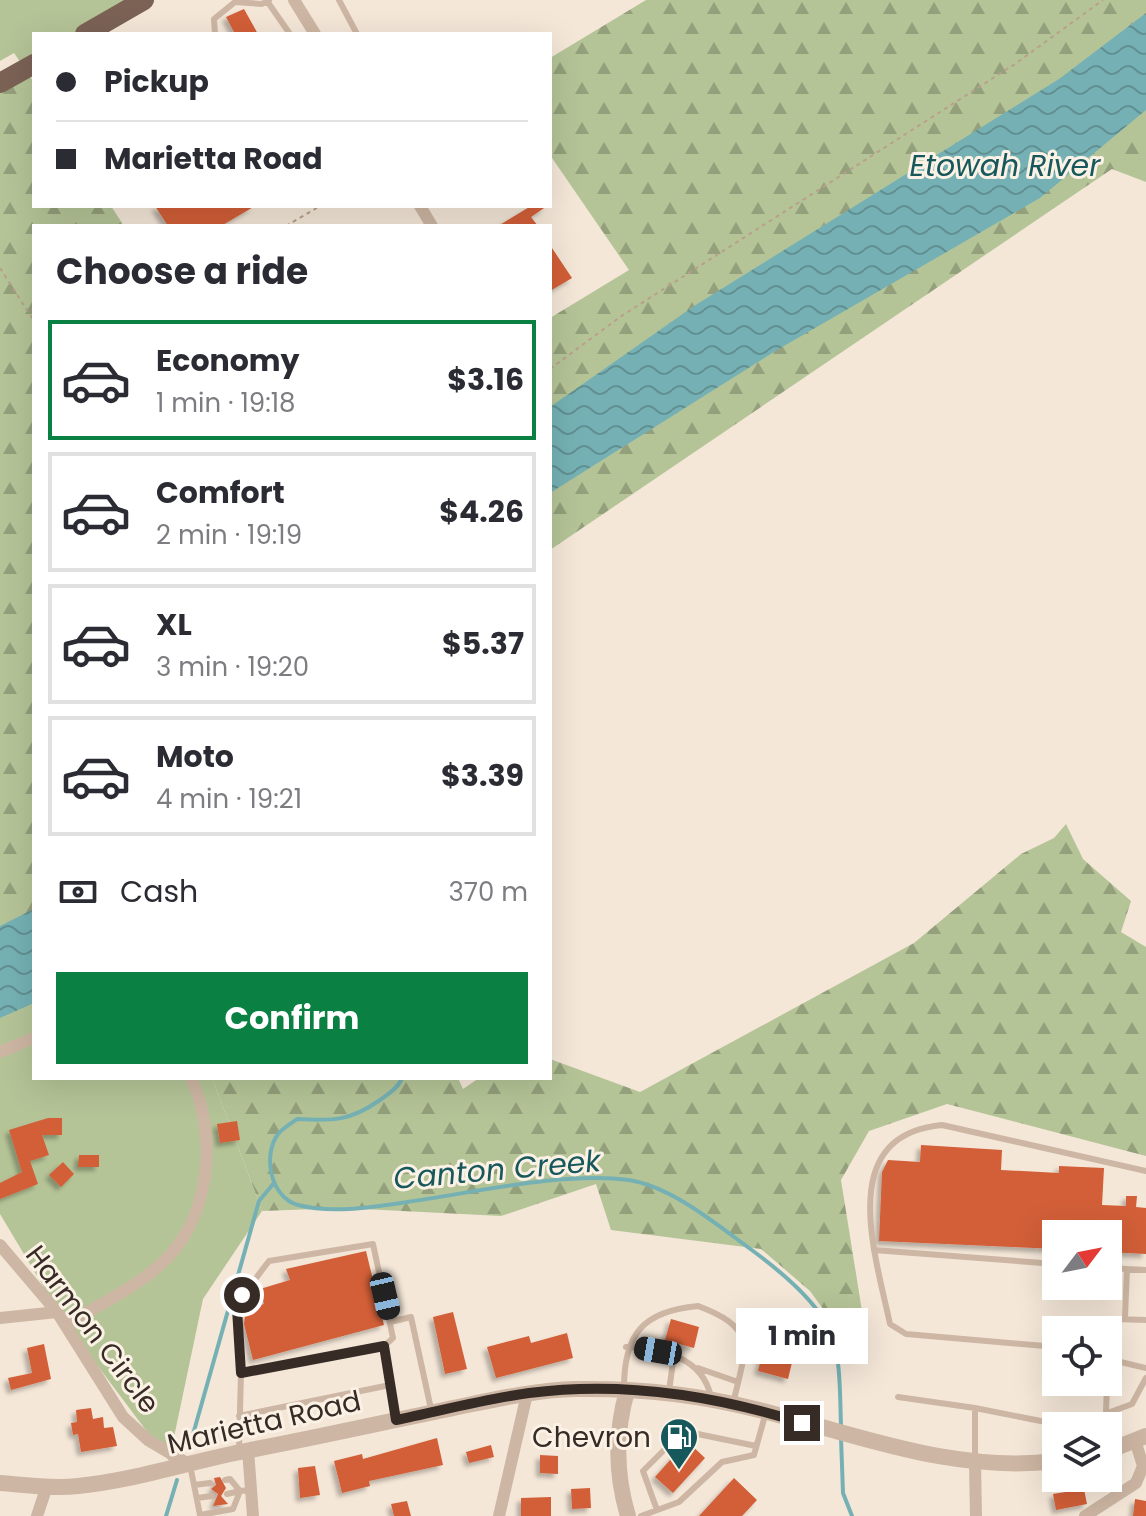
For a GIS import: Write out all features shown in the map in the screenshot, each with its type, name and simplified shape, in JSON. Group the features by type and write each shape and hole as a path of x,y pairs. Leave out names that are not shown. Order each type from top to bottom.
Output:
{"main road":[{"path":"88,32 142,0"},
{"path":"0,83 26,68"}],"street":[{"path":"294,0 314,32"},
{"path":"0,1052 32,1039"},
{"path":"66,1325 159,1266 188,1234 204,1176 209,1132 203,1103 192,1080"},
{"name":"Harmon Circle","path":"0,1245 57,1312 123,1417 148,1440 190,1465"},
{"path":"0,1318 57,1312"},
{"path":"625,1390 617,1429 618,1463 628,1516"},
{"name":"Marietta Road","path":"0,1483 76,1486 128,1479 243,1451 527,1394 625,1390 669,1392 711,1399 766,1411 877,1443 975,1463 1042,1463"},
{"path":"499,1516 527,1394"},
{"path":"1085,1516 1136,1483 1143,1466 1140,1438"},
{"path":"243,1451 246,1491 253,1516"},
{"path":"975,1463 976,1516"},
{"path":"37,1516 47,1486"}],"lane":[{"path":"215,32 214,19 235,2 262,4 268,0 289,32"},
{"path":"339,0 356,32"},
{"path":"1042,1346 906,1334 890,1324 869,1213 877,1159 891,1141 919,1127 942,1125 1146,1171"},
{"path":"241,1373 384,1346 393,1338 373,1244 269,1261 242,1295 237,1309 241,1373 239,1416 243,1451"},
{"path":"874,1250 1042,1263"},
{"path":"1122,1269 1146,1270"},
{"path":"1125,1317 1127,1269"},
{"path":"625,1390 626,1347 645,1325 684,1307 698,1306 739,1329 745,1348 733,1404"},
{"path":"390,1322 411,1317 431,1413"},
{"path":"1122,1318 1146,1320"},
{"path":"384,1346 396,1420"},
{"path":"626,1347 674,1355 698,1368 738,1382"},
{"path":"669,1392 674,1355"},
{"path":"1122,1362 1146,1368"},
{"path":"698,1368 711,1399"},
{"path":"1109,1412 1132,1404 1146,1378"},
{"path":"239,1416 390,1385"},
{"path":"898,1397 1042,1421"},
{"path":"975,1408 975,1463"},
{"path":"641,1516 679,1502 722,1462 754,1455 766,1411"},
{"path":"657,1510 643,1471 683,1431 756,1446"},
{"path":"190,1465 200,1515 233,1509 246,1491"},
{"path":"225,1480 230,1479 246,1491"},
{"path":"194,1485 210,1483"},
{"path":"227,1494 246,1491"},
{"path":"197,1498 212,1496"}],"path":[{"path":"552,368 620,317 1015,64 1103,0"},
{"path":"289,224 317,208"},
{"path":"0,268 32,318"}],"green space":[{"path":"0,0 133,0 93,32 32,32 32,70 28,73 14,53 0,61"},
{"path":"646,0 1146,0 1146,182 1112,169 552,549 552,317 629,270 552,158 552,57"},
{"path":"28,73 32,80 32,208 112,208 123,224 32,224 32,995 0,1001 0,90"},
{"path":"1066,824 1083,859 1131,901 1121,932 1146,947 1146,1156 947,1104 869,1131 841,1180 862,1311 837,1328 810,1291 761,1249 611,1230 596,1184 501,1216 343,1208 262,1211 213,1080 459,1080 463,1089 476,1080 552,1080 552,1060 640,1092 914,943 1021,854 1054,838"},
{"path":"32,995 32,1080 213,1080 262,1211 203,1299 169,1461 64,1321 0,1214 0,1001"}],"water":[{"name":"Etowah River","path":"1146,13 1146,110 1040,198 777,350 552,492 552,406 694,306 1059,79"},
{"path":"32,910 32,1004 0,1018 0,926"}],"building":[{"path":"244,9 257,32 234,32 226,17"},
{"path":"156,208 252,208 224,224 167,224"},
{"path":"528,208 544,208 531,217 536,224 501,224"},
{"path":"552,248 572,278 552,290"},
{"path":"48,1118 62,1118 62,1135 42,1135 49,1155 30,1161 38,1184 0,1199 0,1183 22,1172 9,1130"},
{"path":"237,1121 240,1140 220,1143 217,1124"},
{"path":"921,1145 1002,1150 1001,1170 1059,1173 1059,1166 1104,1168 1102,1205 1126,1206 1126,1196 1137,1196 1136,1207 1146,1208 1146,1254 1122,1253 1122,1220 1042,1220 1042,1248 879,1241 882,1172 888,1160 920,1162"},
{"path":"79,1155 99,1155 99,1167 78,1167"},
{"path":"63,1162 74,1174 61,1187 49,1175"},
{"path":"366,1251 384,1325 253,1360 244,1324 245,1315 253,1313 251,1308 264,1304 260,1289 290,1280 286,1269"},
{"path":"453,1312 467,1369 445,1374 433,1317"},
{"path":"671,1319 699,1327 694,1348 665,1340"},
{"path":"567,1333 573,1358 496,1378 487,1347 529,1336 531,1343"},
{"path":"765,1343 795,1350 788,1379 758,1371"},
{"path":"44,1344 51,1379 11,1390 8,1378 32,1373 27,1348"},
{"path":"91,1408 93,1419 103,1417 104,1428 113,1427 117,1446 81,1452 78,1434 73,1435 71,1423 77,1422 76,1410"},
{"path":"437,1438 443,1465 369,1481 370,1486 342,1493 334,1461 362,1454 363,1459"},
{"path":"687,1441 705,1458 673,1493 655,1477"},
{"path":"491,1445 494,1457 469,1463 466,1452"},
{"path":"540,1455 558,1456 558,1474 540,1473"},
{"path":"315,1466 320,1495 300,1498 298,1468"},
{"path":"220,1477 226,1488 221,1496 228,1504 213,1506 218,1494 211,1489 216,1485 214,1478"},
{"path":"734,1478 757,1500 742,1516 699,1516"},
{"path":"590,1488 591,1508 572,1509 571,1489"},
{"path":"1085,1492 1087,1504 1056,1510 1053,1494"},
{"path":"551,1497 551,1516 521,1516 521,1498"},
{"path":"1135,1499 1146,1501 1146,1516 1133,1516"},
{"path":"407,1501 411,1516 394,1516 391,1504"}],"waterway":[{"name":"Canton Creek","path":"401,1080 390,1093 360,1112 332,1119 297,1119 280,1132 273,1143 270,1164 281,1194 298,1205 338,1209 380,1206 576,1178 629,1180 661,1190 693,1208 760,1256 815,1307 834,1340 841,1426"},
{"path":"190,1445 259,1201 274,1183"},
{"name":"Canton Creek","path":"841,1438 843,1493 852,1516"},
{"path":"166,1516 177,1480"}],"place":[{"name":"Chevron","path":"679,1471"}],"route":[{"path":"242,1295 237,1309 241,1373 384,1346 396,1420 527,1394 608,1389 652,1390 705,1398 766,1411 802,1423"}]}
